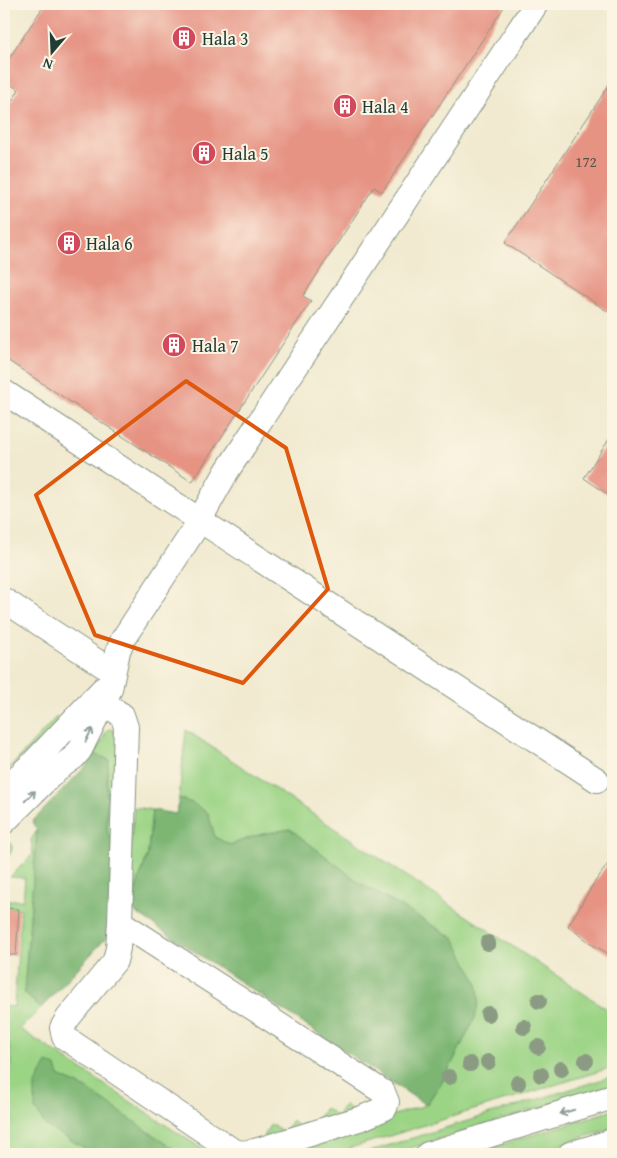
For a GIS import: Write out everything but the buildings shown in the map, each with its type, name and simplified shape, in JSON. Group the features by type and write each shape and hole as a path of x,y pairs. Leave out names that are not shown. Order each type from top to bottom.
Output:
{"street":[{"path":"4,822 56,770 76,755 88,736 97,703 112,676 118,651 128,629 200,520 226,471 536,4"},
{"path":"4,392 597,780"},
{"path":"4,600 112,676"},
{"path":"4,789 97,703"},
{"path":"97,703 122,715 126,727 118,948 115,961 68,1018 62,1028 64,1037 232,1150 242,1153 255,1151 362,1118 385,1108 387,1102 383,1092 120,922"},
{"path":"428,1154 613,1097"},
{"path":"570,1154 613,1141"}],"highlighted area":[{"path":"186,381 286,448 328,589 243,683 95,635 36,495"}],"green space":[{"path":"57,716 57,726 8,770"},
{"path":"107,730 114,730 114,733 120,733 113,842 107,832 109,760 95,754"},
{"path":"186,730 613,1013 613,1067 331,1154 268,1154 426,1105 444,1079 475,1018 360,883 290,829 258,835 230,845 215,838 208,813 179,798"},
{"path":"95,754 109,760 107,831 113,842 108,936 41,1008 24,993 37,830 32,822"},
{"path":"179,798 192,803 208,813 215,837 230,845 258,835 290,829 360,883 454,938 477,982 479,999 475,1018 444,1079 426,1105 133,911 136,904 136,889 148,853 152,810 176,814"},
{"path":"134,807 152,810 148,853 136,889 136,904 133,911 125,906"},
{"path":"37,830 24,993 41,1008 20,1029 210,1154 4,1154 4,1082 11,1070 11,1057 9,1043 4,1036 4,1006 14,1007 21,909 8,908 9,900 23,900 25,878 10,877 33,854 31,840"},
{"path":"9,842 12,849 4,861 4,847"},
{"path":"47,1063 56,1066 59,1076 87,1089 181,1154 95,1154 46,1126 35,1109 35,1085"},
{"path":"613,1076 613,1085 395,1153 361,1154"},
{"path":"345,1104 351,1110 349,1114 323,1122 317,1120 325,1108 337,1116"},
{"path":"613,1110 613,1128 530,1154 471,1154"},
{"path":"292,1120 297,1126 295,1130 269,1138 263,1136 271,1124 284,1132"}],"place":[{"name":"Hala 3","path":"184,38"},
{"name":"Hala 4","path":"345,106"},
{"name":"Hala 5","path":"204,153"},
{"name":"Hala 6","path":"69,243"},
{"name":"Hala 7","path":"174,345"}]}
